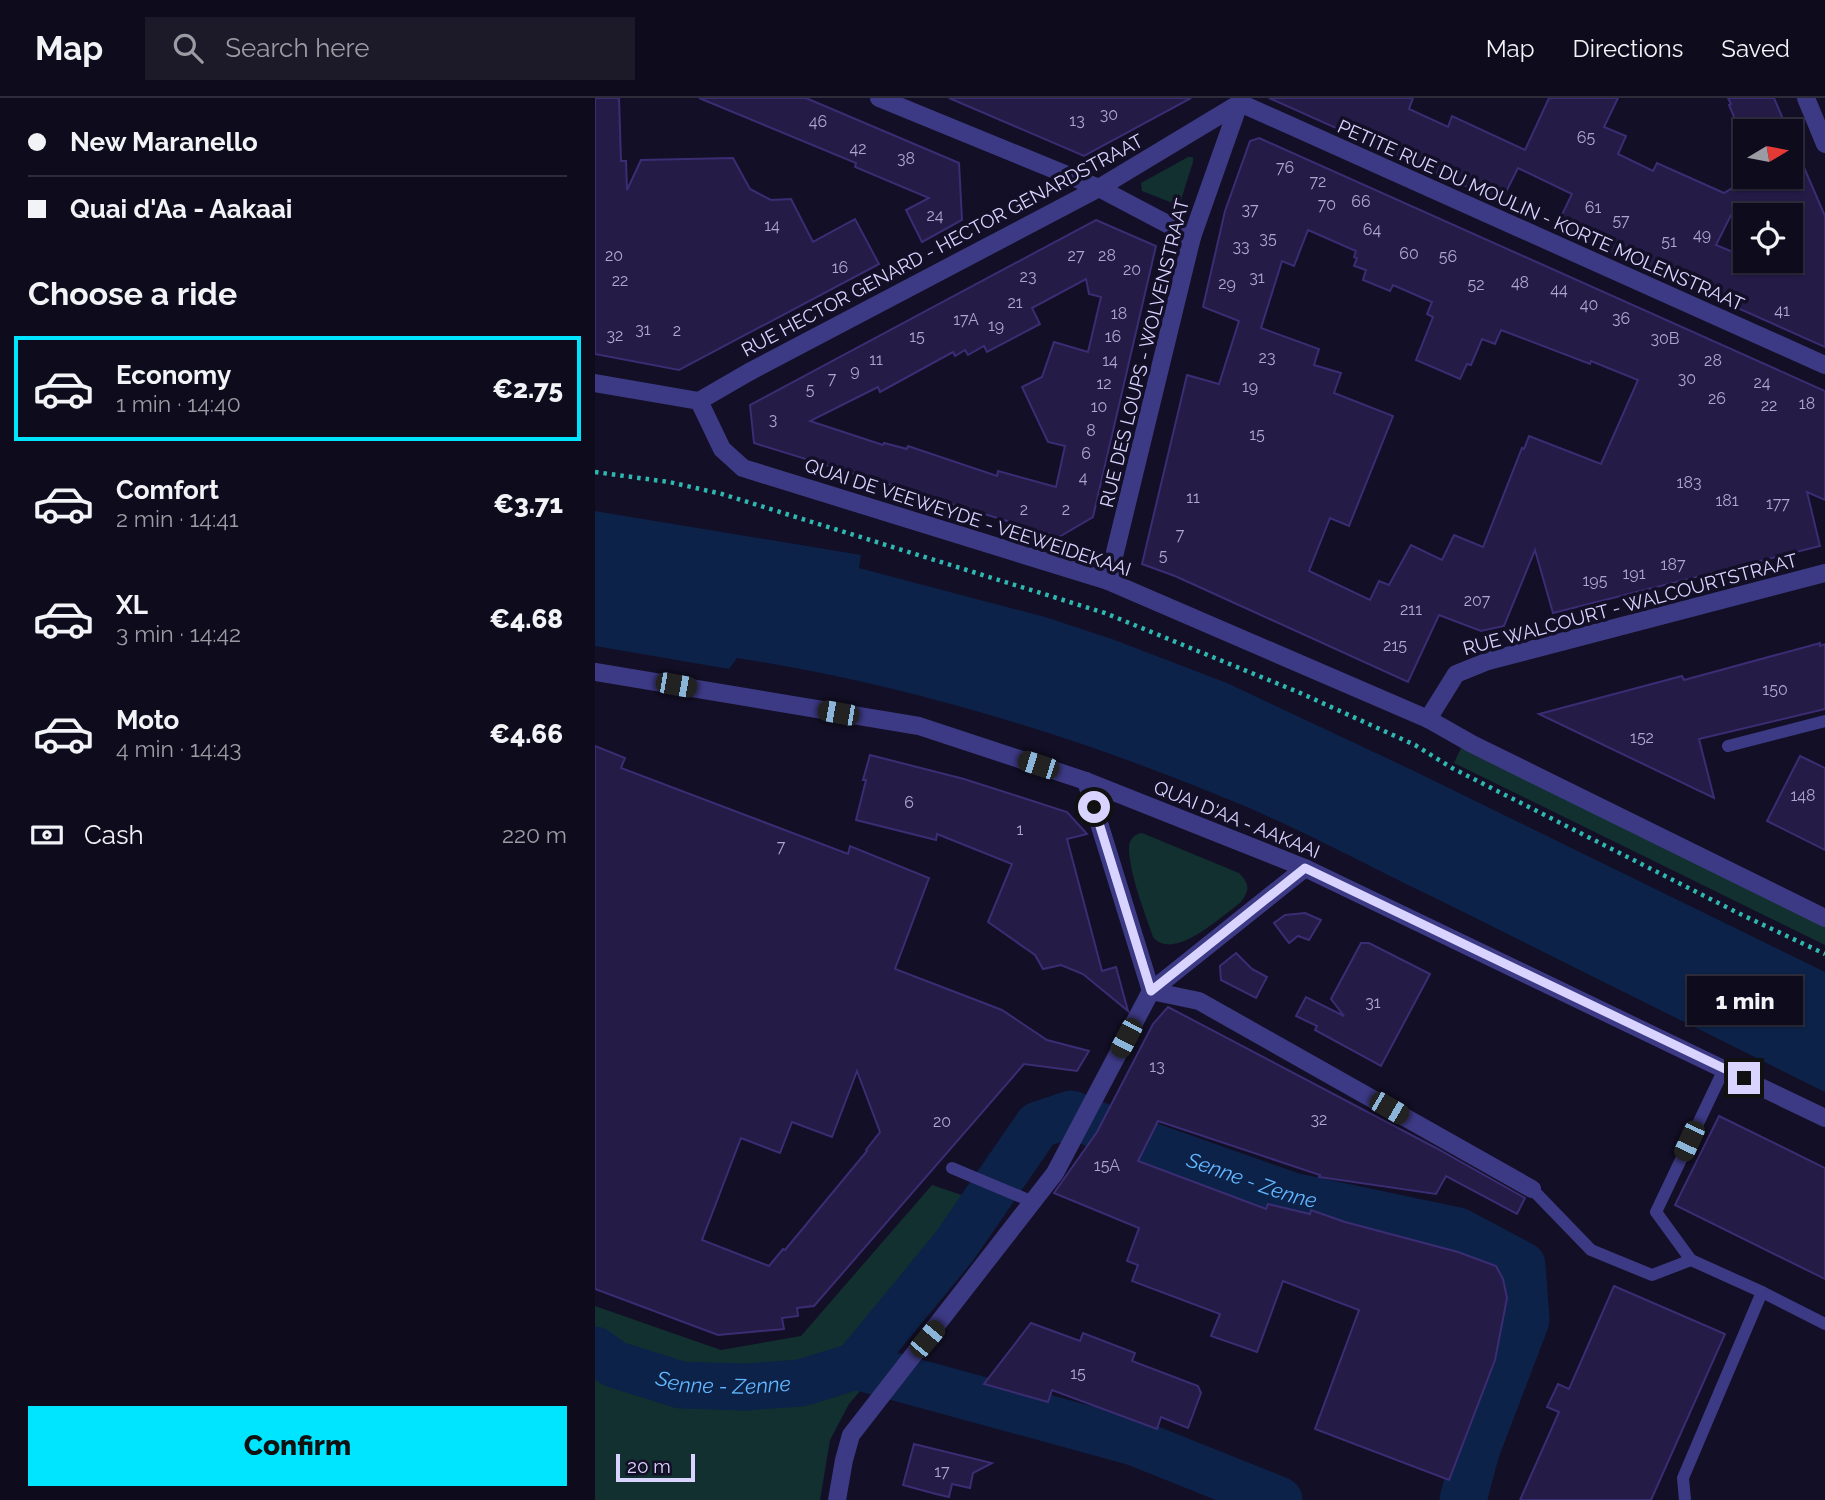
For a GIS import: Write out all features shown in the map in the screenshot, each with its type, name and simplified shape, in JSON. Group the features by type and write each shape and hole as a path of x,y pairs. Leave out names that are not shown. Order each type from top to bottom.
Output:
{"street":[{"path":"879,98 1099,188 1192,237"},
{"path":"1805,98 1825,145"},
{"name":"RUE HECTOR GENARD - HECTOR GENARDSTRAAT","path":"699,401 1099,188 1241,100"},
{"name":"RUE DES LOUPS - WOLVENSTRAAT","path":"1108,581 1192,237 1241,100"},
{"name":"PETITE RUE DU MOULIN - KORTE MOLENSTRAAT","path":"1241,100 1825,365"},
{"path":"595,383 699,401"},
{"name":"QUAI DE VEEWEYDE - VEEWEIDEKAAI","path":"699,401 722,449 743,468 1108,581 1428,719 1472,744 1825,918"},
{"name":"RUE WALCOURT - WALCOURTSTRAAT","path":"1428,719 1456,674 1488,661 1825,573"},
{"name":"QUAI D'AA - AAKAAI","path":"595,672 919,726 1086,781 1305,868 1825,1118"},
{"path":"1086,781 1151,991"},
{"path":"837,1500 844,1460 852,1435 1055,1173 1151,991 1305,868"},
{"path":"1151,991 1199,1001 1532,1189"}],"lane":[{"path":"1728,746 1825,721"},
{"path":"1724,1069 1656,1212 1691,1260 1825,1324"},
{"path":"952,1168 1033,1202"},
{"path":"1532,1189 1591,1250 1652,1275 1691,1260"},
{"path":"1685,1500 1683,1478 1762,1292"}],"path":[{"path":"595,472 669,482 722,494 1105,613 1298,692 1415,745 1452,768 1738,913 1825,954"}],"green space":[{"path":"1188,157 1193,157 1193,162 1180,203 1175,204 1142,191 1141,183"},
{"path":"1461,748 1825,927 1825,945 1454,763"},
{"path":"1142,833 1239,873 1247,888 1243,899 1197,935 1173,944 1162,943 1153,937 1138,893 1130,858 1130,842 1134,836"},
{"path":"932,1185 1003,1209 938,1301 849,1404 830,1440 820,1500 595,1500 595,1306 721,1350 801,1336"}],"water":[{"path":"595,511 861,555 859,568 1045,617 1112,639 1227,683 1412,770 1825,972 1825,1092 1281,822 1171,776 988,714 863,682 737,658 729,669 595,646"}],"building":[{"path":"595,98 619,98 621,161 626,161 627,190 641,160 733,158 750,189 771,200 791,199 813,242 855,219 879,264 679,370 595,354"},
{"path":"699,98 806,98 959,163 962,220 922,242 906,210 929,198 855,167 856,163"},
{"path":"949,98 1191,98 1084,156"},
{"path":"1269,98 1413,98 1409,109 1448,127 1452,116 1525,150 1549,98 1618,98 1604,127 1626,136 1618,154 1653,171 1657,163 1724,193 1733,187 1803,189 1803,165 1825,216 1825,347 1556,227 1572,194 1518,168 1501,202"},
{"path":"1728,98 1774,98 1783,119 1735,119 1729,105 1731,104"},
{"path":"1259,138 1825,391 1825,500 1807,492 1820,546 1553,613 1535,550 1504,626 1481,631 1439,615 1408,682 1175,576 1142,564 1187,375 1219,384 1239,321 1203,307 1225,211 1250,141","holes":["1308,230 1356,251 1354,266 1366,270 1363,280 1390,291 1393,285 1432,302 1427,314 1433,317 1416,360 1460,379 1467,364 1471,365 1482,339 1495,344 1501,330 1638,380 1601,464 1529,436 1483,547 1454,535 1442,560 1411,545 1389,585 1379,581 1370,600 1309,571 1330,518 1349,526 1393,416 1334,393 1341,373 1314,365 1319,349 1261,328 1282,261 1294,266"]},
{"path":"1096,220 1156,246 1093,517 1059,537 754,443 750,405","holes":["1086,279 1089,294 1101,297 1088,352 1054,342 1042,377 1022,387 1048,442 1065,446 1056,487 998,471 997,476 908,446 907,449 884,443 883,445 810,421 878,387 880,392 953,352 955,356 965,350 968,355 984,346 987,352 1040,324 1032,308"]},
{"path":"1820,643 1820,646 1825,644 1825,709 1699,739 1714,798 1539,714 1682,676 1684,680"},
{"path":"595,746 625,758 621,768 848,854 850,846 929,878 895,969 1002,1010 1047,1040 1089,1051 1077,1071 1024,1064 814,1306 797,1308 798,1316 782,1318 784,1329 718,1335 595,1289","holes":["857,1071 880,1132 785,1250 783,1249 769,1266 702,1240 741,1138 780,1153 792,1122 832,1137"]},
{"path":"870,755 964,779 1067,812 1087,834 1067,839 1102,971 1116,967 1128,1011 1083,974 1061,965 1043,969 1035,955 988,922 1012,864 937,834 936,840 856,820"},
{"path":"1800,756 1825,768 1825,850 1767,821"},
{"path":"1305,913 1321,920 1309,940 1298,936 1289,943 1274,923 1285,915"},
{"path":"1361,943 1369,943 1430,974 1381,1066 1315,1030 1317,1026 1296,1016 1306,997 1344,1016 1331,999"},
{"path":"1236,953 1252,969 1267,977 1256,998 1221,980 1220,966"},
{"path":"1168,1007 1436,1148 1525,1198 1517,1214 1446,1176 1436,1194 1319,1177 1320,1175 1158,1121 1138,1161 1266,1209 1268,1204 1310,1214 1311,1210 1345,1222 1458,1252 1496,1266 1503,1279 1507,1298 1495,1360 1449,1480 1315,1429 1359,1310 1283,1281 1257,1352 1211,1336 1220,1314 1132,1281 1138,1265 1127,1261 1139,1228 1054,1193 1097,1132 1153,1024"},
{"path":"1719,1116 1825,1168 1825,1279 1675,1205"},
{"path":"1614,1286 1725,1334 1651,1500 1520,1500 1559,1412 1547,1407 1558,1384 1569,1389"},
{"path":"1031,1323 1080,1341 1083,1333 1135,1353 1132,1361 1198,1386 1201,1393 1188,1428 1161,1417 1157,1429 1052,1390 1048,1402 984,1384"},
{"path":"914,1444 992,1463 973,1473 970,1488 952,1484 949,1497 936,1494 903,1485"}],"waterway":[{"name":"Senne - Zenne","path":"856,1366 954,1247 1038,1125 1071,1114 1128,1138 1292,1196 1458,1231 1522,1265 1526,1320 1476,1451 1463,1500"},
{"name":"Senne - Zenne","path":"595,1350 614,1364 681,1385 745,1387 801,1383 856,1366 1134,1442 1279,1500"}],"route":[{"path":"1094,807 1151,991 1305,868 1744,1078"}]}
